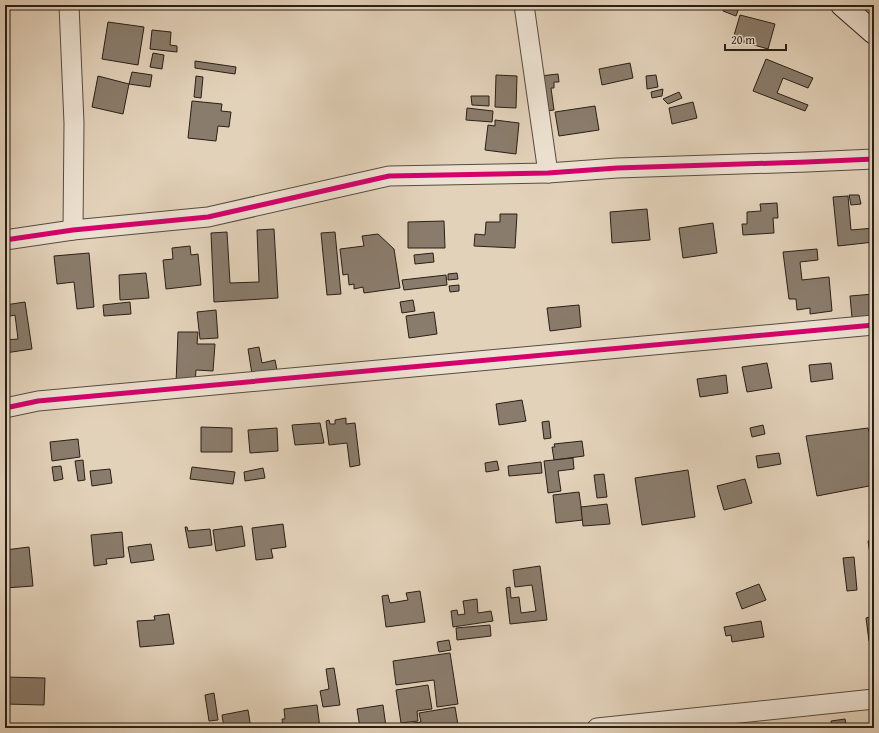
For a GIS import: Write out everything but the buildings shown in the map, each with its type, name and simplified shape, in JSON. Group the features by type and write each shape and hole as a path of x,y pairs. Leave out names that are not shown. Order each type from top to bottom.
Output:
{"main road":[{"path":"842,5 874,33"}],"street":[{"path":"70,5 74,123 73,230"},
{"path":"524,5 548,172"},
{"path":"5,240 73,230 208,217 389,176 548,172 617,168 874,159"},
{"path":"5,408 38,401 874,325"},
{"path":"597,728 874,699"}],"cycle path":[{"path":"5,240 73,230 208,217 389,176 548,173 617,168 874,159"},
{"path":"5,408 38,401 874,325"}]}
